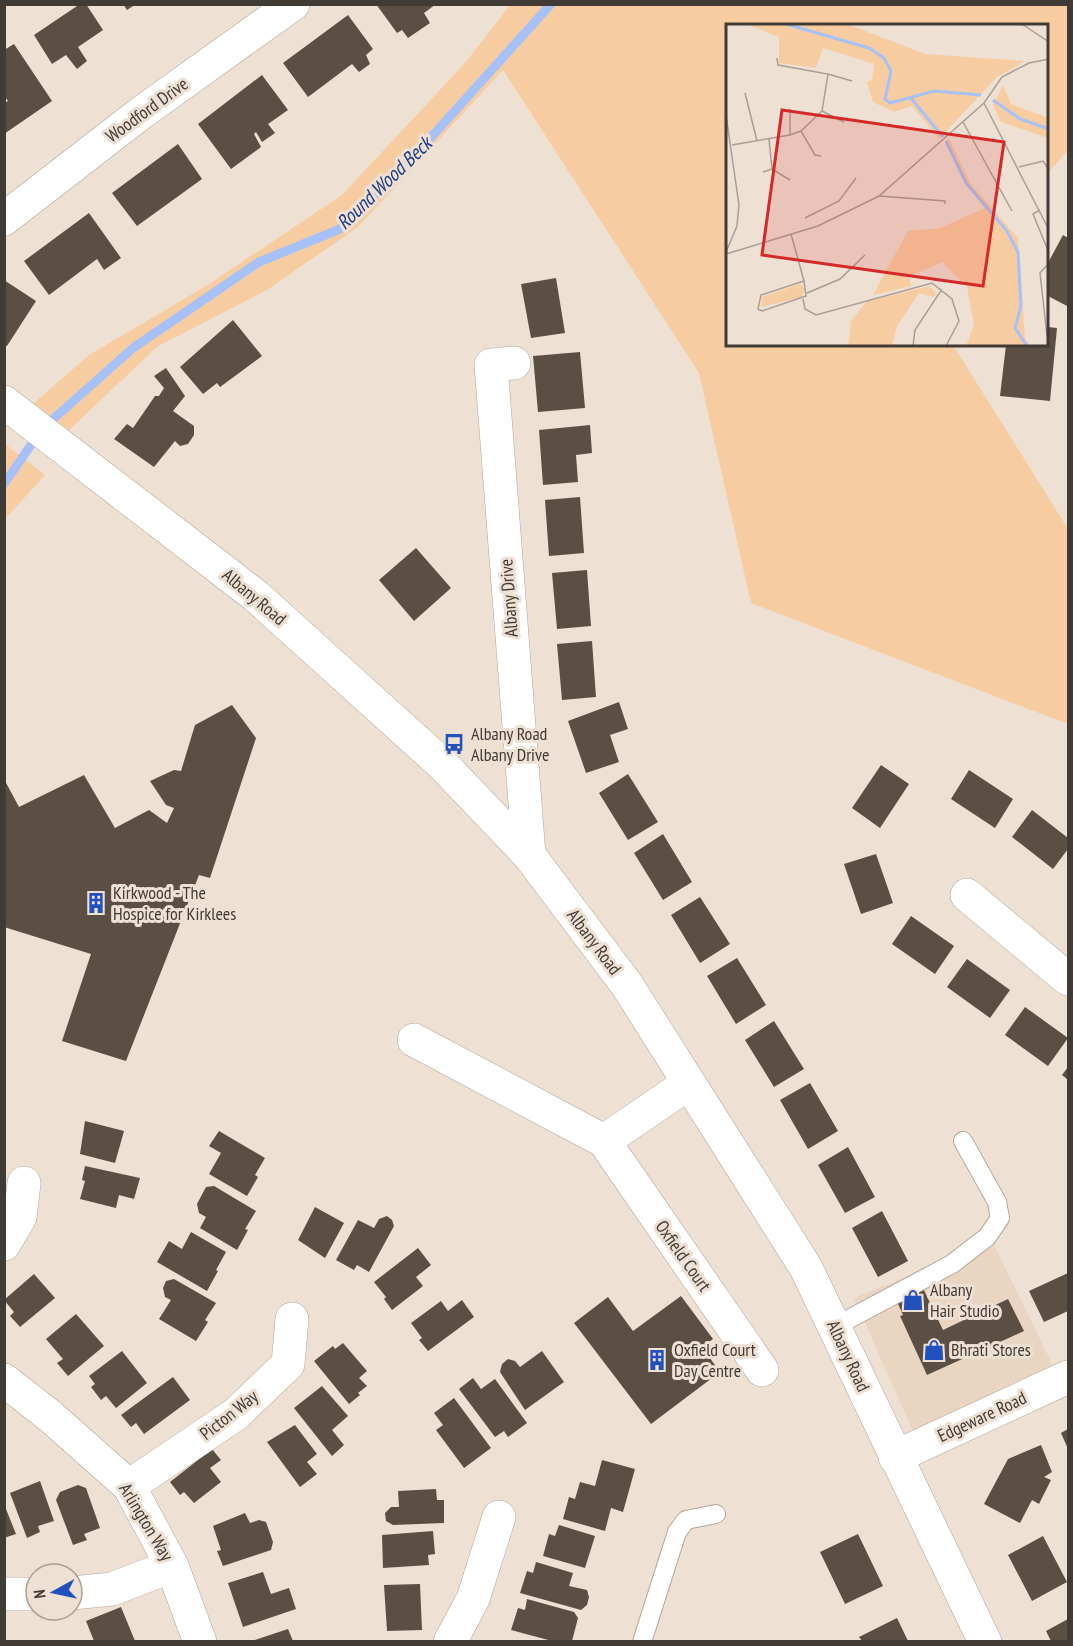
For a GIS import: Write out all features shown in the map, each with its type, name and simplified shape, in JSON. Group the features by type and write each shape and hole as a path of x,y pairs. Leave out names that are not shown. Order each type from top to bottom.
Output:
{"street":[{"name":"Woodford Drive","path":"4,219 141,113 293,4"},
{"name":"Albany Drive","path":"514,363 490,365 529,855"},
{"name":"Albany Road","path":"11,407 256,596 443,765 529,855 627,985 806,1268 985,1641"},
{"path":"967,895 1068,979"},
{"name":"Oxfield Court","path":"414,1040 604,1141 762,1370"},
{"path":"604,1141 689,1083"},
{"path":"4,1244 20,1217 24,1183"},
{"name":"Picton Way","path":"129,1486 236,1414 288,1364 292,1319"},
{"name":"Edgeware Road","path":"895,1457 1068,1377"},
{"name":"Arlington Way","path":"4,1380 50,1416 129,1486 172,1566 200,1641"},
{"path":"450,1641 473,1599 499,1517"},
{"path":"84,1592 112,1589 172,1566"},
{"path":"4,1594 24,1594"}],"lane":[{"path":"834,1327 952,1264 987,1237 1000,1218 997,1202 963,1141"},
{"path":"642,1641 676,1532 686,1520 716,1514"}],"shaded area":[{"path":"510,5 1068,5 1068,150 1049,172 1049,24 726,24 726,346 954,346 1068,529 1068,724 751,603 699,373 503,70 358,227 267,290 158,346 69,430 34,403 89,355 206,286 342,195 465,63"},
{"path":"5,444 45,475 4,519"},
{"path":"992,1241 1057,1374 915,1436 854,1298"}],"building":[{"path":"80,4 86,4 103,30 78,47 87,61 77,69 66,55 52,64 34,35"},
{"path":"123,4 136,4 127,10"},
{"path":"376,4 436,4 424,13 430,23 408,38 402,30 397,33"},
{"path":"348,15 373,49 366,55 370,64 359,72 352,64 308,97 283,63"},
{"path":"14,44 52,101 4,134 4,103 8,101 4,96 4,50"},
{"path":"262,75 288,110 268,124 275,133 262,142 256,132 254,134 261,147 231,169 198,124"},
{"path":"178,144 202,179 137,226 112,193"},
{"path":"89,213 121,258 104,270 97,259 49,295 24,261"},
{"path":"1063,235 1068,238 1067,306 1049,297 1049,261"},
{"path":"556,278 565,333 531,338 521,284"},
{"path":"4,280 36,301 7,346 4,345"},
{"path":"233,320 262,356 220,387 217,383 203,394 180,367"},
{"path":"1049,327 1057,328 1050,401 1000,396 1006,346 1049,346"},
{"path":"580,352 585,408 538,412 533,356"},
{"path":"166,368 185,396 173,411 194,426 194,435 188,444 180,446 175,441 154,467 114,439 127,424 133,428 155,396 159,396 164,388 154,376"},
{"path":"590,425 592,453 576,455 578,482 543,485 539,430"},
{"path":"580,497 584,553 549,556 545,500"},
{"path":"416,548 451,588 414,621 379,580"},
{"path":"587,570 591,626 557,629 552,573"},
{"path":"592,641 596,697 562,700 557,644"},
{"path":"619,702 628,729 610,735 619,762 586,773 568,721"},
{"name":"Kirkwood - The Hospice for Kirklees","path":"232,705 256,738 210,878 199,875 126,1061 62,1041 91,954 4,927 4,779 19,807 84,775 115,828 149,810 167,823 174,808 166,805 150,781 174,770 181,771 195,725"},
{"path":"881,765 909,784 880,828 852,808"},
{"path":"969,770 1013,799 995,828 951,799"},
{"path":"628,774 658,822 628,840 599,793"},
{"path":"1032,810 1068,838 1068,849 1053,869 1012,837"},
{"path":"663,834 692,882 663,900 634,853"},
{"path":"876,854 893,903 861,914 844,864"},
{"path":"700,897 730,944 700,963 671,915"},
{"path":"911,916 954,946 935,974 892,944"},
{"path":"737,958 766,1005 736,1024 707,976"},
{"path":"967,959 1010,990 990,1018 947,987"},
{"path":"1025,1007 1068,1038 1048,1066 1005,1035"},
{"path":"774,1021 804,1069 774,1087 745,1040"},
{"path":"1068,1067 1068,1080 1062,1075"},
{"path":"810,1083 838,1131 808,1149 780,1100"},
{"path":"85,1121 124,1131 115,1163 80,1154"},
{"path":"219,1131 265,1158 255,1175 258,1177 247,1196 209,1174 221,1153 209,1146"},
{"path":"848,1147 875,1197 845,1213 818,1165"},
{"path":"85,1166 140,1178 134,1199 119,1195 116,1208 80,1199 85,1181 82,1180"},
{"path":"214,1186 256,1211 245,1229 248,1230 237,1250 200,1228 206,1217 199,1213 197,1204 206,1187"},
{"path":"315,1207 344,1223 325,1258 298,1240"},
{"path":"882,1211 908,1261 878,1277 852,1228"},
{"path":"387,1216 392,1220 394,1226 369,1272 357,1265 354,1270 336,1260 358,1220 374,1228 379,1219"},
{"path":"191,1232 226,1252 207,1291 157,1262 169,1241 182,1249"},
{"path":"418,1248 431,1265 416,1277 423,1286 392,1310 384,1299 386,1297 374,1282"},
{"path":"1068,1273 1068,1311 1044,1322 1029,1291"},
{"path":"34,1274 55,1298 20,1327 10,1316 14,1312 4,1300"},
{"path":"174,1279 216,1303 205,1320 208,1322 196,1341 159,1319 171,1300 165,1297 163,1288 166,1281"},
{"path":"921,1284 943,1330 1008,1299 1024,1331 927,1375 900,1316 903,1315 895,1297"},
{"name":"Oxfield Court Day Centre","path":"681,1296 713,1339 702,1347 720,1372 651,1424 574,1323 608,1297 633,1331"},
{"path":"462,1300 474,1317 428,1351 419,1340 422,1338 411,1323 441,1301 448,1311"},
{"path":"76,1314 104,1346 68,1376 57,1363 63,1359 46,1339"},
{"path":"343,1343 367,1371 359,1378 367,1386 349,1404 314,1361 333,1346 335,1349"},
{"path":"122,1351 147,1383 116,1408 106,1396 101,1400 91,1387 95,1384 89,1376"},
{"path":"542,1351 564,1382 525,1410 500,1372 502,1364 508,1359 515,1361 520,1367"},
{"path":"173,1377 190,1400 144,1434 136,1423 131,1427 121,1415"},
{"path":"473,1378 481,1389 495,1379 527,1423 508,1437 504,1431 495,1437 459,1389"},
{"path":"322,1386 348,1416 332,1430 344,1445 332,1456 294,1408"},
{"path":"454,1398 491,1448 464,1468 436,1430 443,1425 434,1413"},
{"path":"295,1425 317,1454 307,1462 317,1474 300,1487 267,1442"},
{"path":"1068,1429 1068,1449 1061,1433"},
{"path":"1041,1445 1052,1472 1044,1477 1051,1480 1039,1504 1032,1500 1020,1523 984,1504 1008,1459"},
{"path":"212,1449 221,1460 210,1468 221,1482 194,1503 184,1492 180,1495 170,1482"},
{"path":"602,1460 635,1469 623,1512 611,1508 605,1531 563,1519 569,1497 575,1499 580,1482 595,1486"},
{"path":"40,1481 54,1521 38,1526 40,1532 27,1538 10,1493"},
{"path":"78,1485 86,1488 100,1528 84,1534 87,1540 73,1545 56,1500 60,1492"},
{"path":"436,1489 437,1500 444,1500 444,1523 393,1525 386,1521 385,1513 391,1507 399,1507 398,1491"},
{"path":"4,1504 16,1534 4,1538"},
{"path":"245,1513 250,1523 259,1520 266,1522 273,1542 271,1550 223,1566 217,1551 221,1550 213,1526"},
{"path":"559,1525 595,1536 585,1568 543,1556 549,1534 555,1536"},
{"path":"433,1531 435,1554 428,1555 429,1565 383,1568 382,1535"},
{"path":"858,1534 883,1586 845,1604 820,1552"},
{"path":"1043,1536 1067,1582 1032,1601 1008,1555"},
{"path":"536,1562 573,1573 569,1586 587,1590 589,1597 587,1605 581,1610 520,1593 527,1571 533,1573"},
{"path":"263,1572 271,1594 289,1588 296,1609 243,1627 228,1583"},
{"path":"420,1584 422,1630 387,1631 384,1585"},
{"path":"527,1599 574,1612 578,1618 572,1641 552,1641 511,1630 518,1608 525,1610"},
{"path":"121,1607 135,1641 94,1641 86,1621"},
{"path":"897,1618 908,1641 862,1641 859,1637"},
{"path":"1068,1619 1068,1641 1051,1641 1046,1631"},
{"path":"288,1629 293,1641 252,1641"}],"waterway":[{"name":"Round Wood Beck","path":"4,484 42,429 133,348 259,262 340,229 416,154 551,4"}],"place":[{"name":"Albany Road Albany Drive","path":"454,744"},
{"name":"Kirkwood - The Hospice for Kirklees","path":"96,903"},
{"name":"Albany Hair Studio","path":"913,1300"},
{"name":"Bhrati Stores","path":"934,1350"},
{"name":"Oxfield Court Day Centre","path":"657,1360"}]}
